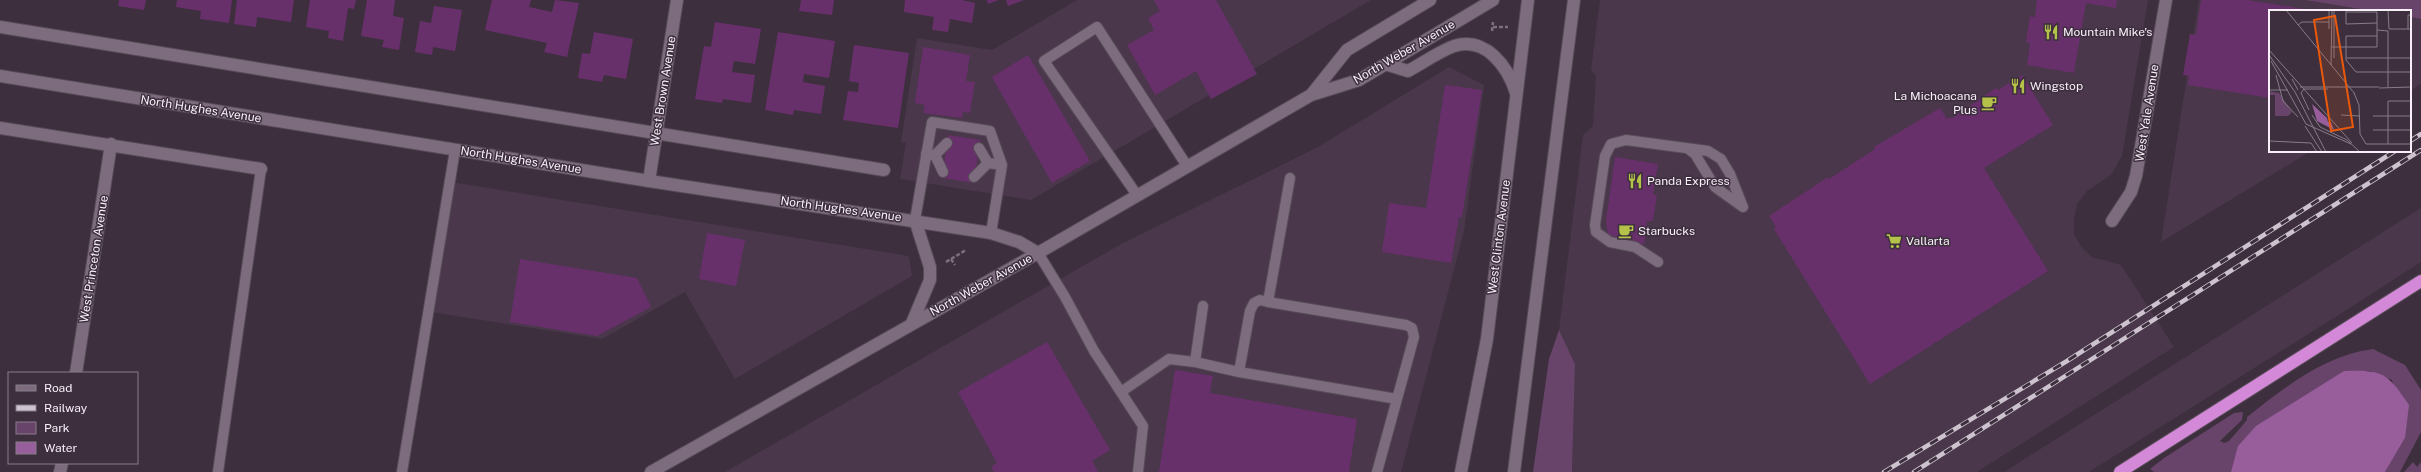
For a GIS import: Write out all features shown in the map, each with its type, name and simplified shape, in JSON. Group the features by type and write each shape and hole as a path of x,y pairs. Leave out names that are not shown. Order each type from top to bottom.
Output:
{"highway":[{"path":"2120,472 2421,281"}],"street":[{"name":"West Brown Avenue","path":"648,181 677,0"},
{"name":"North Weber Avenue","path":"1311,95 1347,50 1430,0"},
{"name":"North Weber Avenue","path":"651,472 1038,253 1311,95 1359,80 1493,0"},
{"name":"West Clinton Avenue","path":"1461,472 1487,339 1528,0"},
{"path":"1514,472 1574,0"},
{"name":"West Yale Avenue","path":"2112,221 2131,192 2136,176 2166,0"},
{"path":"0,27 657,132 884,170"},
{"path":"1385,64 1408,71 1446,50 1456,46 1470,45 1486,49 1494,55 1506,68 1517,95"},
{"name":"North Hughes Avenue","path":"0,76 648,181 915,220 991,233 1019,242 1038,253"},
{"path":"0,128 111,144 261,169"},
{"name":"West Princeton Avenue","path":"76,372 111,144"},
{"path":"912,323 930,280 930,267 915,220"}],"lane":[{"path":"1137,195 1044,60 1097,27 1187,166"},
{"path":"943,172 935,155 932,122 990,131 1002,165 991,233"},
{"path":"1658,262 1635,247 1610,242 1596,232 1595,225 1605,156 1611,144 1626,140 1684,146 1708,151 1721,159 1730,174 1743,207 1715,187 1695,154 1684,146"},
{"path":"915,220 935,155 947,143"},
{"path":"979,148 988,163"},
{"path":"402,472 455,150"},
{"path":"977,162 1002,165"},
{"path":"974,177 988,163"},
{"path":"218,472 261,169"},
{"path":"1268,302 1290,178"},
{"path":"1038,253 1120,392 1143,426 1138,472"},
{"path":"1239,372 1250,311 1254,303 1260,300 1406,325 1412,328 1414,337 1377,472"},
{"path":"1195,362 1203,306"},
{"path":"1120,392 1169,359 1195,362 1239,372 1397,399"}],"path":[{"path":"1492,22 1492,31"},
{"path":"1492,27 1509,27"},
{"path":"942,264 966,250"},
{"path":"951,259 955,265"}],"shaded area":[{"path":"1077,0 1371,0 1031,200 900,179 906,143 901,142 917,38 992,50"},
{"path":"1600,0 2148,0 2122,156 2111,175 2087,191 2077,204 2074,220 2074,234 2082,248 2092,257 2121,265 2174,347 1977,472 1572,472 1575,364 1559,330 1583,135 1593,126 1596,76 1591,70"},
{"path":"2199,0 2305,0 2366,10 2269,10 2269,152 2309,152 2161,242"},
{"path":"2411,17 2421,19 2421,84 2411,90"},
{"path":"1449,67 1484,85 1464,231 1401,472 725,472 1121,244 1318,147"},
{"path":"451,182 903,255 909,257 912,276 735,379 685,292 602,339 431,312"},
{"path":"2421,208 2421,262 2337,316 2089,472 2004,472"}],"green space":[{"path":"2305,0 2421,0 2421,19 2411,17 2411,10 2366,10"},
{"path":"1559,330 1575,364 1572,472 1533,472 1549,359"},
{"path":"2373,349 2405,365 2421,390 2421,432 2400,472 2385,472 2405,438 2392,380 2370,371 2344,371 2231,472 2154,472 2150,469 2164,458 2234,413 2243,412 2242,420 2220,441 2224,443 2229,441 2247,420 2247,417 2290,384 2338,358 2355,352"},
{"path":"2413,462 2417,467 2421,462 2421,472 2404,472"}],"water":[{"path":"2344,371 2368,371 2383,376 2395,386 2409,405 2405,438 2385,472 2231,472 2238,446 2256,426"}],"building":[{"path":"119,0 146,0 144,10 118,6"},
{"path":"177,0 232,0 229,23 200,19 201,11 176,7"},
{"path":"237,0 294,0 291,22 257,17 256,27 234,24"},
{"path":"310,0 356,0 354,9 348,8 343,41 328,38 329,31 306,27"},
{"path":"367,0 395,0 393,16 404,18 399,50 382,47 384,40 361,36"},
{"path":"492,0 531,0 529,7 552,12 555,0 579,3 567,57 544,52 547,43 485,30"},
{"path":"801,0 834,0 832,15 799,11"},
{"path":"905,0 962,0 975,3 972,23 950,19 948,32 932,30 934,17 904,12"},
{"path":"987,0 999,0 988,4"},
{"path":"1006,0 1024,0 1008,6"},
{"path":"1154,0 1216,0 1257,74 1211,99 1196,71 1155,95 1127,45 1154,30 1148,18 1160,11"},
{"path":"2037,0 2117,0 2116,8 2086,3 2074,73 2027,65 2030,43 2026,42 2030,16 2035,17"},
{"path":"2201,0 2247,0 2311,10 2269,10 2269,98 2188,85 2189,76 2183,75 2190,34 2196,35"},
{"path":"434,6 462,10 455,51 433,47 432,55 415,52 420,21 431,23"},
{"path":"715,22 761,29 755,64 734,61 732,72 755,75 751,103 723,99 722,103 695,99 704,46 711,47"},
{"path":"594,32 633,39 626,79 604,75 602,82 578,78 582,53 590,54"},
{"path":"778,32 835,41 829,78 804,74 803,82 825,86 821,114 794,110 793,115 765,110"},
{"path":"854,45 909,53 898,128 843,120 848,91 858,92 859,83 849,81"},
{"path":"923,47 970,55 966,81 975,82 970,113 963,112 962,118 923,113 925,105 915,103"},
{"path":"1028,55 1090,161 1052,183 992,77"},
{"path":"2022,75 2053,125 1984,168 2048,271 1870,384 1774,229 1776,227 1769,216 1828,177 1829,179 1875,149 1874,147 1940,108 1947,119 1950,117 1951,119 1996,88 1998,90"},
{"path":"1445,85 1482,90 1462,217 1459,217 1451,263 1382,252 1389,203 1426,208"},
{"path":"948,135 980,140 974,183 942,178"},
{"path":"1615,157 1658,164 1653,195 1657,195 1653,221 1647,221 1644,244 1617,240 1618,237 1608,236 1606,221"},
{"path":"707,233 745,240 736,286 699,279"},
{"path":"520,259 637,278 651,307 597,336 510,322"},
{"path":"1047,342 1110,450 1092,461 1098,472 994,472 991,467 997,463 958,392"},
{"path":"1175,370 1213,376 1210,393 1357,419 1349,472 1159,472"}],"railway":[{"path":"2411,140 2421,134"},
{"path":"1914,472 2421,150"},
{"path":"1884,472 2067,361 2393,152"}],"place":[{"name":"Mountain Mike's","path":"2051,32"},
{"name":"Wingstop","path":"2018,86"},
{"name":"La Michoacana Plus","path":"1989,103"},
{"name":"Panda Express","path":"1635,181"},
{"name":"Starbucks","path":"1626,231"},
{"name":"Vallarta","path":"1894,241"}]}
